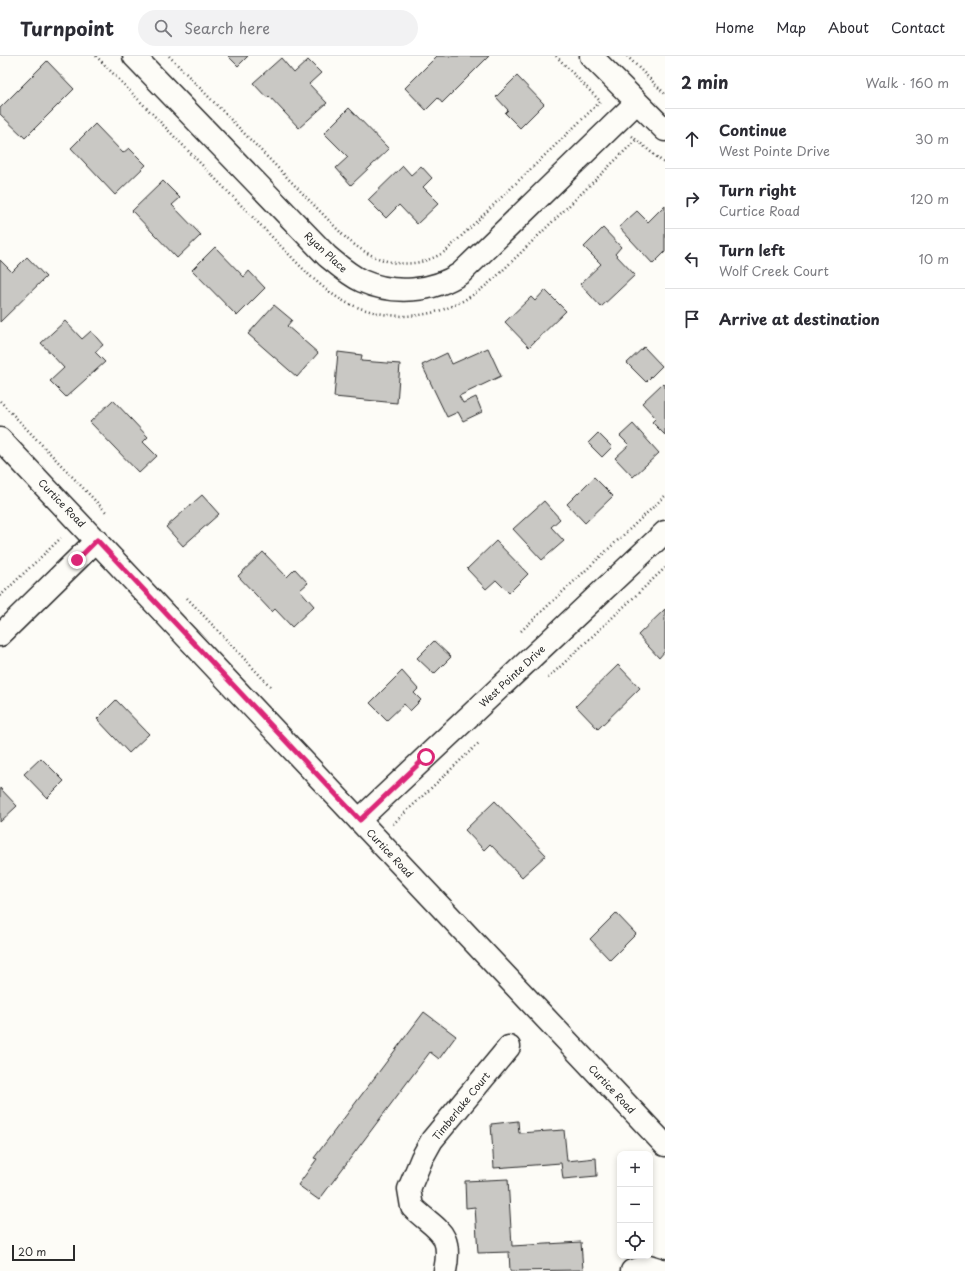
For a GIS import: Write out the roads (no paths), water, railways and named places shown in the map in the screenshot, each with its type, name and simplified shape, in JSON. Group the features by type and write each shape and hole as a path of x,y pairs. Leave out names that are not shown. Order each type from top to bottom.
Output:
{"street":[{"name":"Ryan Place","path":"134,56 327,256 344,270 361,281 393,289 430,287 452,279 461,273 636,103"},
{"path":"591,56 636,103 665,130"},
{"name":"Curtice Road","path":"0,438 665,1145"},
{"name":"West Pointe Drive","path":"360,820 665,532"},
{"path":"0,635 97,540"},
{"name":"Timberlake Court","path":"445,1271 448,1255 446,1242 441,1232 412,1207 409,1189 422,1158 432,1140 509,1047"},
{"path":"632,1271 649,1266 665,1271"}]}
